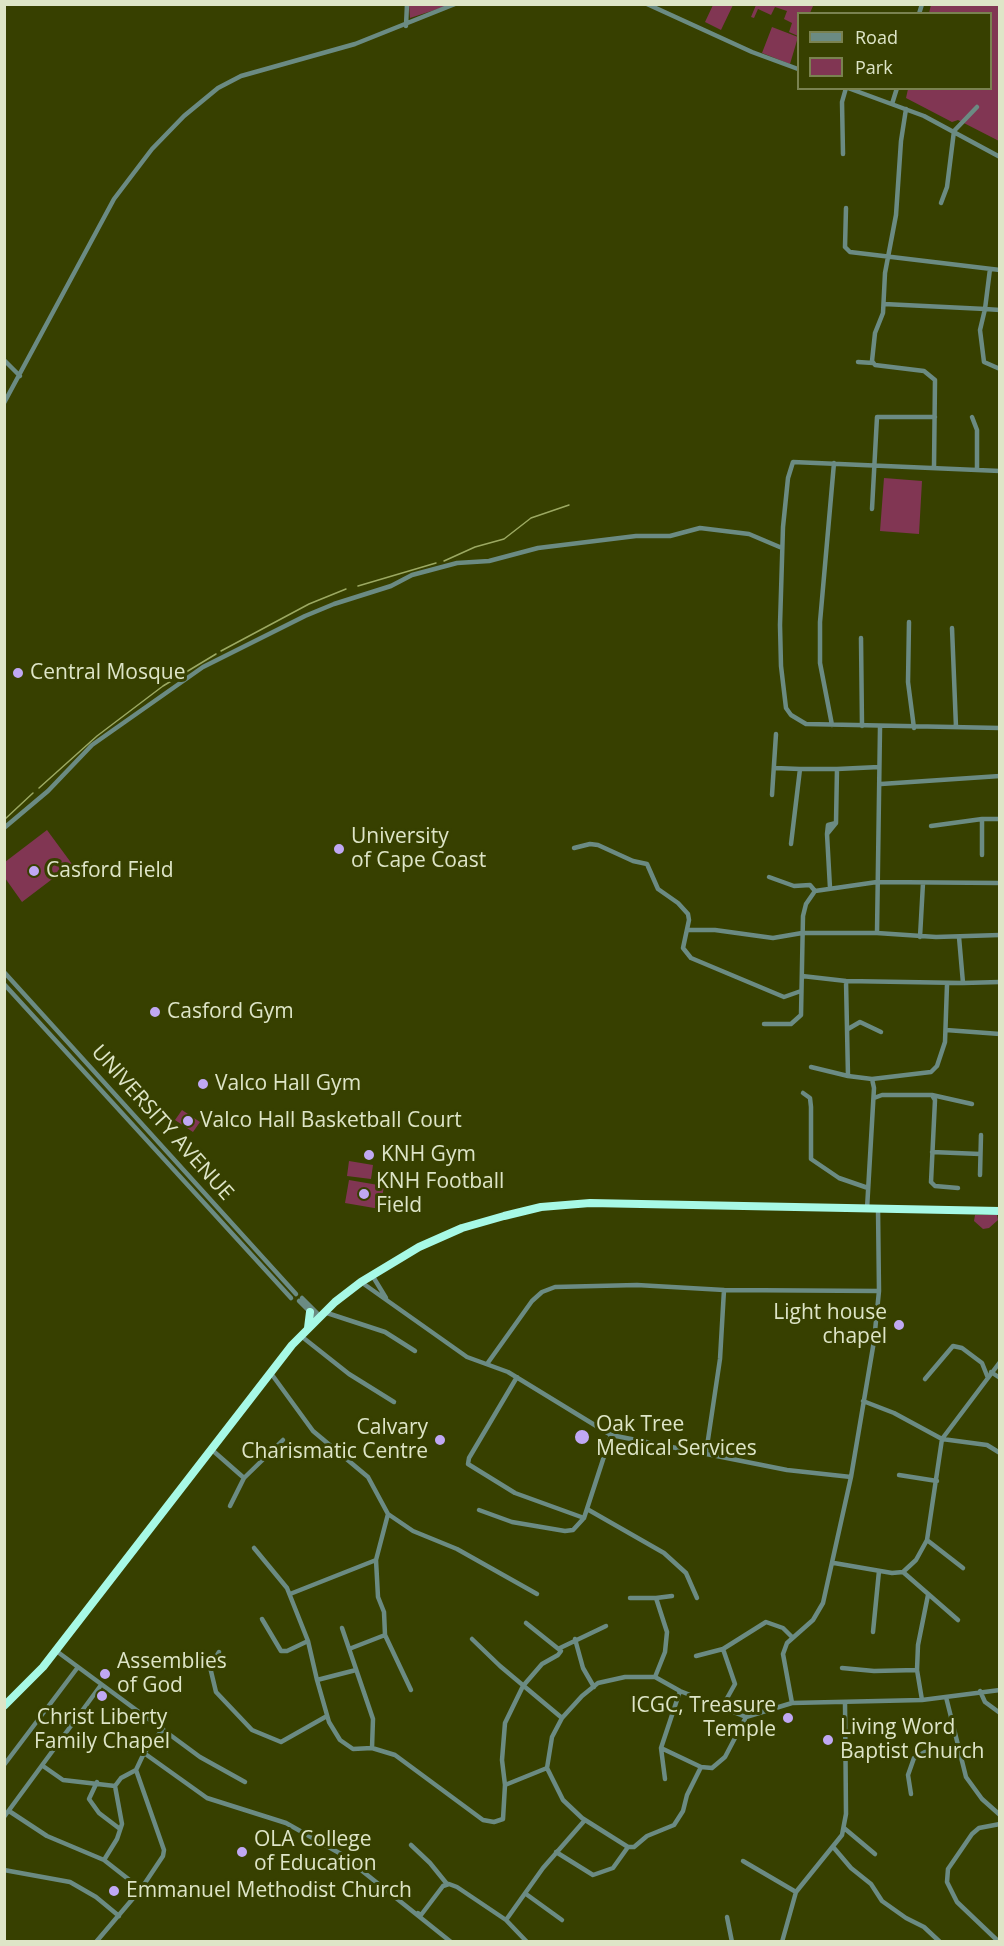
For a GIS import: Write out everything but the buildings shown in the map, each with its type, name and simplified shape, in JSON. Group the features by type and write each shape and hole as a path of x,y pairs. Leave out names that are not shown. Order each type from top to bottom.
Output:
{"highway":[{"path":"4,1706 29,1683 301,1335 360,1281 403,1254 462,1228 542,1207 617,1203 999,1211"},
{"path":"308,1328 312,1311 322,1314"}],"street":[{"path":"406,26 407,4"},
{"path":"4,403 114,199 152,149 184,116 218,88 241,76 355,44 406,26 455,4"},
{"path":"647,4 752,52 797,69"},
{"path":"843,154 842,102 846,90"},
{"path":"853,90 906,109 999,157"},
{"path":"892,104 896,90"},
{"path":"940,203 947,187 954,132 977,106"},
{"path":"873,363 874,338 884,304 906,109"},
{"path":"846,208 846,250 999,270"},
{"path":"990,269 985,309 981,320 980,350 984,363 999,369"},
{"path":"884,304 999,310"},
{"path":"4,360 20,376"},
{"path":"858,362 924,371 935,380 934,467"},
{"path":"872,510 879,416 935,417"},
{"path":"972,417 977,430 977,469"},
{"path":"999,471 794,462 788,478 782,548 781,666 786,708 791,715 806,724 914,729 999,728"},
{"path":"832,725 820,663 820,622 834,464"},
{"path":"4,828 48,791 92,745 203,667 305,616 356,596 391,586 412,575 457,563 489,561 538,548 670,536 700,528 749,534 782,548"},
{"path":"909,622 908,682 914,729"},
{"path":"952,628 956,727"},
{"path":"861,638 862,726"},
{"path":"877,933 881,784 880,728"},
{"path":"772,795 776,734"},
{"path":"775,768 879,767"},
{"path":"791,844 800,769"},
{"path":"830,888 827,834 836,823 837,769"},
{"path":"881,784 999,776"},
{"path":"982,819 982,855"},
{"path":"931,826 999,819"},
{"path":"574,849 590,844 598,845 633,861 647,864 658,889 678,903 688,914 688,930 683,948 691,958 784,997 801,991"},
{"path":"769,877 794,886 810,885 815,891"},
{"path":"764,1024 791,1024 801,1015 802,933 806,904 815,891 877,882 999,884"},
{"path":"920,937 923,883"},
{"path":"688,930 715,930 773,938 802,933 877,933 920,937 999,935"},
{"path":"959,937 963,983"},
{"name":"UNIVERSITY AVENUE","path":"4,972 296,1294"},
{"path":"802,976 846,981 901,981 947,985 999,982"},
{"path":"846,981 848,1076"},
{"name":"UNIVERSITY AVENUE","path":"4,984 291,1298"},
{"path":"811,1067 872,1079 931,1072 942,1057 946,1030 947,985"},
{"path":"848,1029 860,1022 881,1032"},
{"path":"946,1030 999,1034"},
{"path":"867,1209 874,1098 872,1079"},
{"path":"804,1093 810,1098 811,1107 811,1159 839,1178 868,1188"},
{"path":"874,1098 882,1095 932,1095 972,1104"},
{"path":"932,1095 935,1100 931,1182 935,1186 958,1188"},
{"path":"980,1175 981,1135"},
{"path":"932,1152 980,1155"},
{"path":"792,1703 783,1654 792,1637 818,1614 834,1563 851,1477 874,1341 879,1291 878,1208"},
{"path":"371,1274 386,1298"},
{"path":"360,1281 460,1353 517,1377 611,1435 806,1473 851,1477"},
{"path":"487,1364 532,1301 542,1292 555,1287 637,1285 724,1290 879,1291"},
{"path":"706,1453 720,1359 724,1290"},
{"path":"301,1300 312,1311 385,1332 415,1352"},
{"path":"301,1335 349,1374 394,1402"},
{"path":"925,1379 953,1346 962,1348 982,1363 988,1378"},
{"path":"903,1572 916,1560 927,1540 942,1439 999,1362"},
{"path":"270,1372 313,1431 368,1477 388,1514 413,1532 457,1549 537,1594"},
{"path":"991,1372 999,1378"},
{"path":"517,1377 469,1458 468,1464 515,1493 584,1518"},
{"path":"863,1401 894,1413 942,1439 987,1444 999,1453"},
{"path":"479,1510 512,1522 566,1532 573,1530 584,1518 611,1435"},
{"path":"230,1506 244,1478 283,1440"},
{"path":"211,1449 244,1478"},
{"path":"899,1475 937,1481"},
{"path":"587,1509 664,1553 686,1573 697,1598"},
{"path":"388,1514 376,1560 378,1597 384,1612 385,1635 411,1690"},
{"path":"927,1540 963,1568"},
{"path":"254,1548 290,1594 308,1641 331,1728 347,1746 395,1755 483,1820 494,1822 503,1819 504,1785 501,1760 505,1723 523,1686 542,1664 558,1655 560,1647 606,1626"},
{"path":"290,1594 376,1560"},
{"path":"834,1563 879,1571 903,1572 958,1620"},
{"path":"873,1632 879,1571"},
{"path":"922,1700 917,1670 918,1645 928,1595"},
{"path":"630,1598 672,1596"},
{"path":"655,1677 665,1652 667,1632 656,1598"},
{"path":"262,1619 281,1651 287,1651 308,1641"},
{"path":"696,1656 723,1648 766,1622 783,1628 792,1637"},
{"path":"526,1623 560,1647"},
{"path":"342,1628 373,1719 372,1749"},
{"path":"349,1649 385,1635"},
{"path":"472,1639 562,1718"},
{"path":"575,1639 583,1668 594,1687"},
{"path":"721,1709 735,1684 723,1648"},
{"path":"55,1650 200,1757 245,1782"},
{"path":"219,1652 210,1665 216,1692 244,1725 261,1736 277,1742 285,1741 327,1716"},
{"path":"4,1765 78,1667"},
{"path":"842,1668 874,1671 917,1670"},
{"path":"317,1680 357,1670"},
{"path":"700,1767 687,1795 684,1811 674,1825 646,1836 634,1847 628,1847 585,1820 563,1800 547,1768 552,1737 562,1718 594,1687 625,1677 655,1677 680,1691 746,1718 792,1703 922,1700 999,1690"},
{"path":"4,1817 101,1685"},
{"path":"665,1779 661,1748 680,1691"},
{"path":"980,1692 985,1702 999,1713"},
{"path":"946,1697 966,1777 982,1799 999,1815"},
{"path":"782,1941 796,1892 834,1848 844,1828 845,1702"},
{"path":"661,1748 700,1767 712,1768 717,1766 746,1718"},
{"path":"104,1860 121,1829 115,1786 121,1778 136,1770 144,1753 163,1728"},
{"path":"911,1794 908,1775 914,1758 921,1753 957,1748"},
{"path":"144,1753 207,1798 286,1823 341,1854 451,1941"},
{"path":"43,1766 63,1780 97,1782 115,1786"},
{"path":"504,1785 547,1768"},
{"path":"96,1941 141,1889 164,1853 136,1770"},
{"path":"97,1782 89,1799 99,1813 121,1829"},
{"path":"9,1811 47,1836 104,1860 141,1889"},
{"path":"506,1920 556,1852 585,1820"},
{"path":"999,1824 979,1828 972,1834 948,1869 947,1882 957,1902 999,1941"},
{"path":"844,1828 875,1854"},
{"path":"411,1845 447,1884 457,1887 506,1920 527,1941"},
{"path":"556,1852 592,1875 613,1868 628,1847"},
{"path":"834,1848 851,1868 871,1884 882,1901 906,1918 924,1927 940,1941"},
{"path":"743,1861 796,1892"},
{"path":"4,1870 70,1882 96,1897 119,1916"},
{"path":"418,1913 421,1915 447,1884"},
{"path":"526,1894 562,1920"},
{"path":"727,1917 732,1941"}],"green space":[{"path":"811,4 813,6 810,12 797,12 797,36 789,32 792,23 784,19 787,11 775,7 771,15 758,9 754,18 751,17 756,5"},
{"path":"409,5 450,5 410,18"},
{"path":"713,5 733,5 721,30 705,22"},
{"path":"931,5 999,5 999,141 958,120 952,122 906,98 908,90 992,90 992,12 929,12"},
{"path":"772,27 797,37 790,64 762,53"},
{"path":"884,478 922,481 919,534 880,531"},
{"name":"Casford Field","path":"47,830 72,864 22,902 5,878 5,862"},
{"name":"Valco Hall Basketball Court","path":"182,1110 200,1122 193,1132 175,1120"},
{"path":"349,1161 373,1165 371,1179 347,1176"},
{"name":"KNH Football Field","path":"349,1180 384,1186 380,1209 345,1203"},
{"path":"975,1215 997,1215 998,1220 989,1228 983,1229 974,1221"}],"waterway":[{"path":"444,561 475,547 504,539 531,518 569,505"},
{"path":"358,586 436,563"},
{"path":"221,651 309,604 346,589"},
{"path":"39,788 97,736 163,686 216,654"},
{"path":"4,820 33,793"}],"place":[{"name":"Central Mosque","path":"18,673"},
{"name":"University of Cape Coast","path":"339,849"},
{"name":"Casford Field","path":"34,871"},
{"name":"Casford Gym","path":"155,1012"},
{"name":"Valco Hall Gym","path":"203,1084"},
{"name":"Valco Hall Basketball Court","path":"188,1121"},
{"name":"KNH Gym","path":"369,1155"},
{"name":"KNH Football Field","path":"364,1194"},
{"name":"Light house chapel","path":"899,1325"},
{"name":"Oak Tree Medical Services","path":"582,1437"},
{"name":"Calvary Charismatic Centre","path":"440,1440"},
{"name":"Assemblies of God","path":"105,1674"},
{"name":"Christ Liberty Family Chapel","path":"102,1696"},
{"name":"ICGC, Treasure Temple","path":"788,1718"},
{"name":"Living Word Baptist Church","path":"828,1740"},
{"name":"OLA College of Education","path":"242,1852"},
{"name":"Emmanuel Methodist Church","path":"114,1891"}]}
